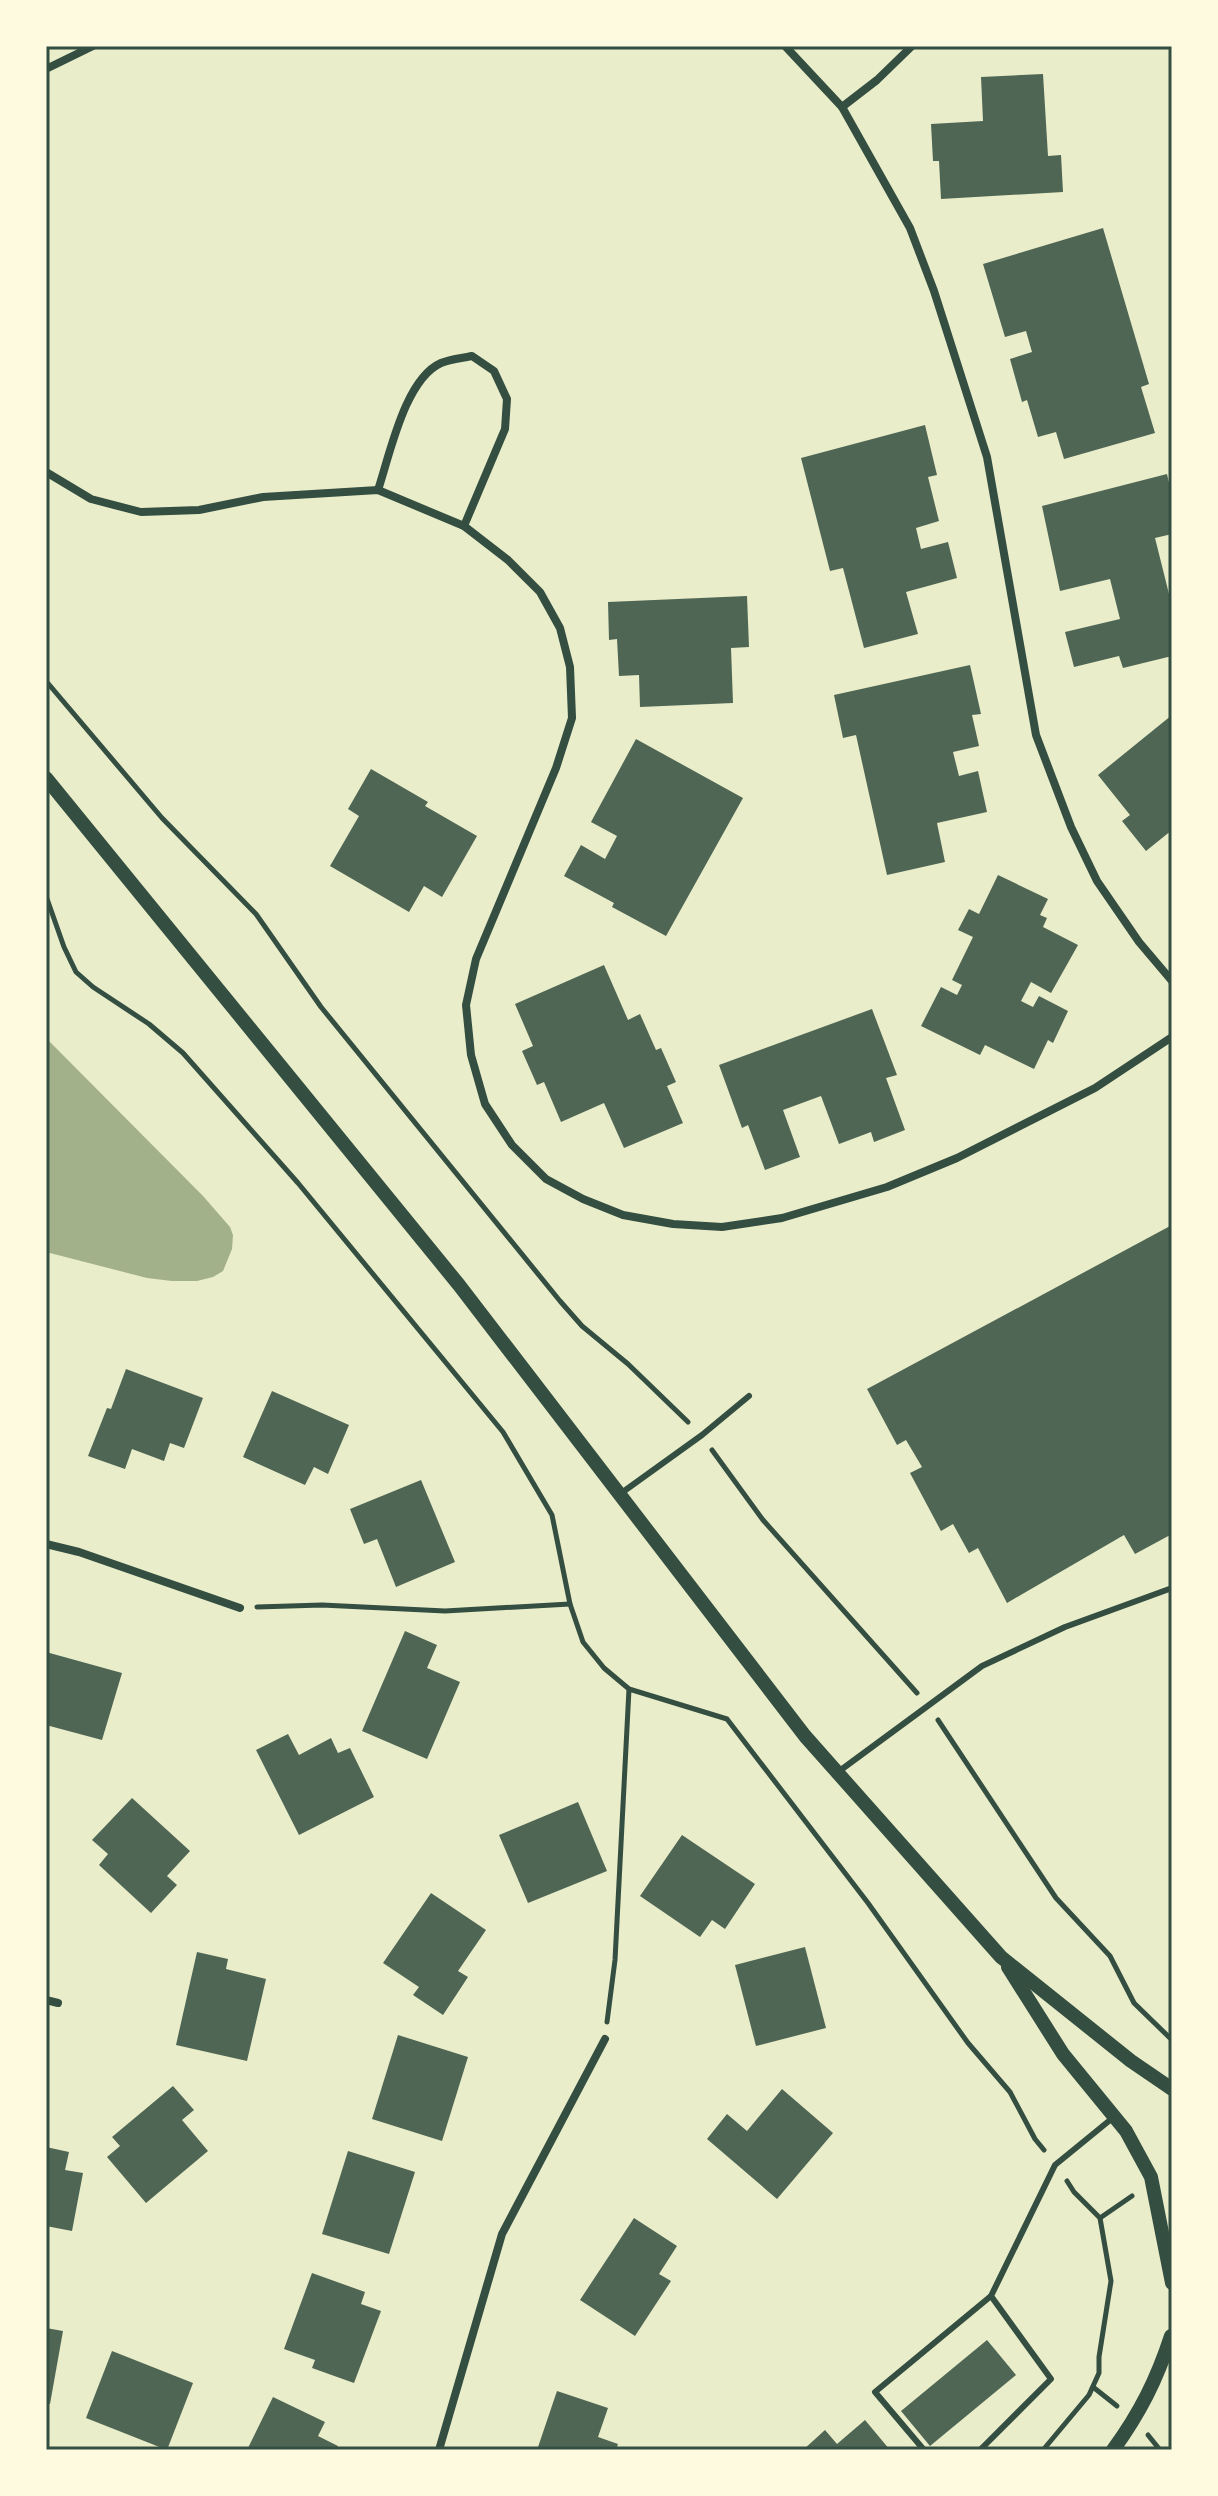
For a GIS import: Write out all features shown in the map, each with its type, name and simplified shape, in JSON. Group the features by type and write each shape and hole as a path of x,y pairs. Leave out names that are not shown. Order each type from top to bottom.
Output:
{"street":[{"path":"46,69 93,46"},
{"path":"785,46 842,107 910,228 934,291 987,457 1036,735 1071,827 1097,881 1139,942 1172,981"},
{"path":"842,107 877,80 912,46"},
{"path":"378,490 402,415 420,379 441,363 472,356 494,371 507,399 505,429 464,526"},
{"path":"46,472 91,499 141,512 199,510 263,497 378,490 464,526 508,560 540,592 560,628 570,667 572,718 556,768 476,959 466,1005 471,1055 485,1104 512,1145 546,1179 583,1199 623,1215 673,1224 722,1227 782,1218 887,1187 957,1158 1095,1088 1172,1037"},
{"path":"46,778 459,1285 837,1773 1001,1957 1063,2054 1126,2131 1151,2177 1172,2283"},
{"path":"46,1544 79,1552 240,1608"},
{"path":"1001,1957 1131,2061 1172,2089"},
{"path":"46,2000 58,2003"},
{"path":"439,2450 502,2234 605,2039"},
{"path":"1113,2450 1145,2400 1172,2338"}],"lane":[{"path":"620,1494 702,1435 749,1396"},
{"path":"837,1773 982,1666 1065,1627 1172,1588"},
{"path":"924,2450 875,2392 991,2296 1055,2165 1115,2116"},
{"path":"980,2450 1051,2379 991,2296"}],"path":[{"path":"46,681 162,818 256,914 321,1007 560,1301 582,1326 628,1364 702,1435 763,1520 929,1706 1056,1898 1110,1956 1134,2003 1172,2040"},
{"path":"46,896 76,972 149,1024 183,1053 316,1205 503,1432 552,1515 570,1604 583,1642 604,1668 629,1689 727,1719 868,1903 968,2043 1010,2092 1035,2139 1074,2192 1100,2218 1111,2281 1099,2373 1089,2395 1043,2450"},
{"path":"240,1608 322,1605 445,1611 570,1604"},
{"path":"605,2039 615,1960 629,1689"},
{"path":"1100,2218 1134,2195"},
{"path":"1093,2387 1108,2398"},
{"path":"1150,2437 1160,2450"}],"shaded area":[{"path":"46,1038 230,1227 232,1249 223,1271 197,1281 172,1281 147,1278 46,1252"}],"building":[{"path":"1043,74 1048,156 1061,155 1063,192 941,199 939,161 933,161 931,124 983,121 981,77"},
{"path":"1103,228 1149,384 1141,387 1155,433 1064,459 1056,432 1038,437 1027,400 1022,402 1010,359 1032,352 1026,331 1005,337 983,264"},
{"path":"925,425 937,475 928,477 939,521 916,528 921,549 948,542 957,578 906,592 918,634 864,648 843,568 830,571 801,458"},
{"path":"1167,474 1172,496 1172,534 1155,538 1172,606 1172,656 1123,668 1119,656 1074,667 1065,632 1120,619 1110,579 1060,591 1042,506"},
{"path":"747,596 749,647 731,648 733,703 640,707 639,675 619,676 617,639 609,640 608,602"},
{"path":"970,665 981,714 972,715 979,746 953,752 959,776 978,771 987,812 937,823 945,862 887,875 856,735 843,738 834,695"},
{"path":"1172,715 1172,830 1146,851 1122,821 1130,815 1098,775"},
{"path":"636,739 743,798 666,936 564,876 581,845 605,859 617,836 591,822"},
{"path":"371,769 428,802 425,806 477,836 442,897 424,886 409,912 330,866 359,816 348,809"},
{"path":"998,875 1048,899 1040,915 1047,918 1043,927 1078,945 1051,993 1031,982 1021,1001 1033,1007 1039,996 1068,1011 1053,1043 1048,1040 1034,1069 985,1045 980,1055 921,1026 941,987 957,995 962,985 952,980 973,937 958,930 969,909 979,914"},
{"path":"604,965 628,1020 640,1014 656,1050 661,1048 676,1082 667,1086 683,1123 624,1148 604,1103 561,1122 544,1082 537,1085 522,1051 533,1046 515,1004"},
{"path":"872,1009 897,1075 886,1078 905,1130 874,1142 871,1132 839,1144 821,1096 783,1110 800,1157 765,1170 748,1125 742,1128 719,1065"},
{"path":"1172,1225 1172,1534 1135,1554 1124,1535 1007,1603 978,1548 969,1553 953,1524 941,1531 910,1473 922,1467 906,1440 897,1445 867,1389"},
{"path":"126,1369 203,1398 184,1448 170,1443 164,1461 132,1449 125,1469 88,1456"},
{"path":"272,1391 349,1425 328,1474 314,1467 305,1485 243,1457"},
{"path":"421,1480 455,1562 396,1587 377,1539 364,1544 350,1509"},
{"path":"405,1631 437,1645 427,1668 460,1682 427,1759 362,1731"},
{"path":"46,1652 122,1673 102,1740 46,1725"},
{"path":"288,1734 299,1755 331,1738 338,1753 350,1748 374,1797 299,1835 256,1750"},
{"path":"132,1798 190,1851 167,1876 177,1885 151,1913 99,1865 108,1854 92,1840"},
{"path":"578,1802 607,1871 528,1903 499,1835"},
{"path":"682,1835 755,1884 725,1929 712,1920 700,1937 640,1896"},
{"path":"431,1893 486,1930 458,1971 468,1977 443,2015 413,1995 419,1987 383,1963"},
{"path":"805,1947 826,2028 756,2046 735,1965"},
{"path":"197,1952 228,1959 226,1969 266,1979 247,2061 176,2045"},
{"path":"398,2035 468,2057 442,2141 372,2119"},
{"path":"173,2086 194,2110 182,2120 208,2151 146,2203 107,2157 120,2146 112,2137"},
{"path":"782,2089 833,2133 777,2199 707,2139 727,2114 747,2131"},
{"path":"46,2147 69,2152 65,2170 83,2173 72,2231 46,2226"},
{"path":"348,2151 415,2172 389,2254 322,2234"},
{"path":"634,2218 677,2246 659,2274 671,2281 635,2336 580,2300"},
{"path":"312,2273 365,2292 361,2304 381,2311 354,2383 312,2368 315,2360 284,2349"},
{"path":"46,2328 63,2331 50,2404 46,2403"},
{"path":"987,2340 1016,2375 930,2446 901,2411"},
{"path":"112,2351 193,2383 167,2450 86,2418"},
{"path":"557,2391 608,2408 598,2437 618,2444 616,2450 537,2450"},
{"path":"273,2397 325,2422 318,2436 338,2446 336,2450 247,2450"},
{"path":"865,2420 890,2450 803,2450 825,2430 837,2444"}]}
